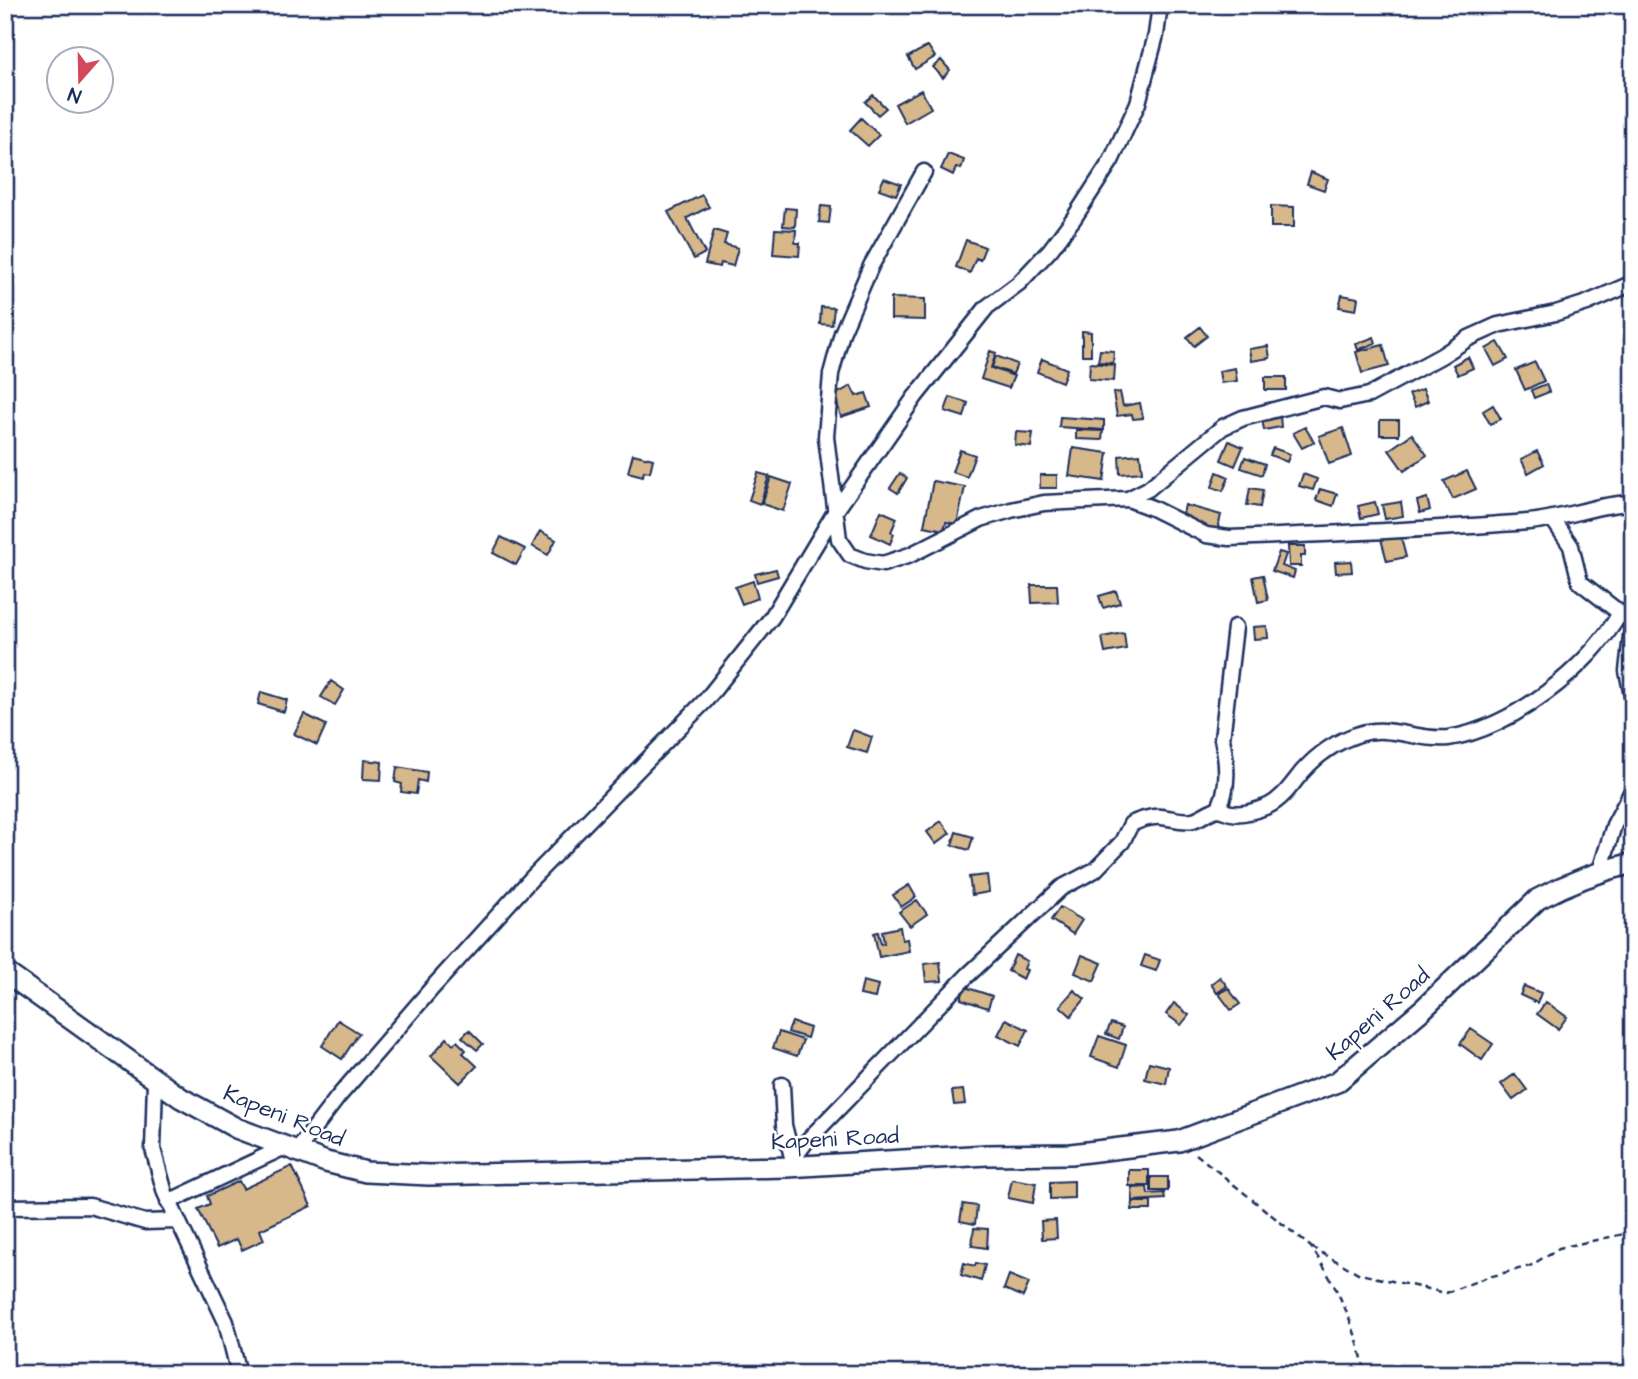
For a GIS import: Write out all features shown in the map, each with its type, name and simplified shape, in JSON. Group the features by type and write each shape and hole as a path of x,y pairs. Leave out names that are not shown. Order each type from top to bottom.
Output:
{"main road":[{"name":"Kapeni Road","path":"5,972 155,1082 236,1128 326,1162 366,1172 429,1175 1071,1154 1179,1141 1337,1082 1423,1009 1538,900 1560,887 1600,871 1633,863"}],"street":[{"path":"168,1202 291,1149 531,879 706,700 772,617 835,512 915,397 965,332 987,307 1018,283 1050,250 1082,207 1111,161 1138,103 1156,35 1160,5"},
{"path":"924,172 871,266 842,333 831,374 826,438 838,540 850,555 883,564 910,555 981,519 1044,503 1128,499 1206,535 1229,538 1378,533 1552,518 1595,506 1633,503"},
{"path":"1128,499 1148,489 1223,427 1243,418 1324,397 1340,401 1368,395 1497,324 1556,313 1633,283"},
{"path":"1552,518 1571,546 1580,582 1629,618"},
{"path":"1629,618 1627,671 1633,701"},
{"path":"790,1164 804,1143 967,976 1062,888 1095,870 1122,842 1131,824 1160,816 1192,820 1218,809 1234,814 1270,805 1320,756 1338,743 1359,734 1381,729 1417,737 1448,738 1485,727 1556,686 1580,667 1604,639 1629,618"},
{"path":"1218,809 1226,786 1222,739 1235,627"},
{"path":"1600,871 1614,825 1633,789"},
{"path":"155,1082 153,1149 168,1202 226,1322 239,1374"},
{"path":"782,1085 790,1164"},
{"path":"5,1208 90,1206 145,1222 177,1221"}],"path":[{"path":"1179,1141 1311,1247 1360,1273 1446,1293 1485,1278 1530,1266 1559,1248 1633,1232"},
{"path":"1311,1247 1325,1267 1346,1312 1363,1359 1365,1374"}],"building":[{"path":"928,46 935,57 915,69 908,57"},
{"path":"941,60 950,70 943,78 933,67"},
{"path":"921,90 931,108 905,123 895,104"},
{"path":"873,95 886,108 878,115 865,102"},
{"path":"861,118 879,135 868,146 850,130"},
{"path":"948,154 964,160 961,169 956,168 953,175 941,169"},
{"path":"1311,172 1328,179 1324,190 1307,184"},
{"path":"884,178 901,184 896,195 879,189"},
{"path":"702,195 709,207 687,218 705,253 694,259 668,212"},
{"path":"821,206 831,207 829,223 819,222"},
{"path":"1271,206 1294,207 1294,227 1271,227"},
{"path":"785,208 796,209 795,227 783,226"},
{"path":"775,229 796,230 795,243 800,243 799,256 773,254"},
{"path":"714,230 727,234 724,244 738,248 733,266 721,263 720,267 705,264"},
{"path":"966,240 985,247 980,260 976,258 970,273 956,267"},
{"path":"1342,295 1358,298 1356,310 1339,307"},
{"path":"891,298 925,299 925,320 891,319"},
{"path":"821,307 834,308 832,325 820,324"},
{"path":"1200,327 1207,336 1194,346 1187,337"},
{"path":"1082,331 1091,332 1091,355 1082,355"},
{"path":"1374,337 1376,343 1358,350 1356,344"},
{"path":"1498,342 1508,359 1495,366 1486,349"},
{"path":"1383,345 1389,366 1362,373 1356,352"},
{"path":"1268,346 1270,358 1251,361 1249,349"},
{"path":"1100,350 1114,351 1113,363 1098,362"},
{"path":"990,351 996,353 991,368 1014,376 1009,388 981,379"},
{"path":"996,356 1017,364 1013,374 992,367"},
{"path":"1468,357 1473,368 1458,375 1453,365"},
{"path":"1042,359 1067,369 1062,382 1037,372"},
{"path":"1535,362 1544,381 1525,390 1516,370"},
{"path":"1090,363 1115,365 1114,381 1089,379"},
{"path":"1235,368 1237,381 1221,383 1219,371"},
{"path":"1265,377 1286,377 1286,390 1265,390"},
{"path":"1546,384 1549,392 1534,398 1531,390"},
{"path":"851,386 856,396 866,393 871,407 841,417 835,395"},
{"path":"1423,389 1428,401 1415,407 1409,394"},
{"path":"1120,392 1123,406 1140,403 1143,418 1133,419 1132,414 1117,416 1113,393"},
{"path":"950,397 968,403 964,417 945,411"},
{"path":"1493,405 1501,419 1490,424 1483,411"},
{"path":"1280,416 1281,427 1264,430 1262,419"},
{"path":"1060,417 1104,420 1104,430 1059,427"},
{"path":"1380,420 1399,420 1399,435 1380,435"},
{"path":"1305,427 1314,442 1302,448 1293,433"},
{"path":"1343,428 1352,456 1329,464 1319,436"},
{"path":"1076,430 1103,431 1102,440 1076,439"},
{"path":"1016,432 1033,433 1031,447 1015,445"},
{"path":"1412,434 1427,455 1404,471 1389,450"},
{"path":"1229,441 1243,447 1235,466 1221,460"},
{"path":"1073,448 1108,453 1104,481 1069,476"},
{"path":"1273,448 1290,454 1287,462 1270,455"},
{"path":"960,450 975,455 967,477 952,472"},
{"path":"1537,451 1544,464 1528,473 1521,459"},
{"path":"633,454 653,459 650,472 644,471 643,476 628,472"},
{"path":"1140,454 1142,472 1120,474 1119,456"},
{"path":"1245,457 1265,464 1262,475 1241,468"},
{"path":"1467,471 1476,489 1453,499 1444,481"},
{"path":"1217,472 1229,477 1223,491 1212,487"},
{"path":"758,473 769,476 760,504 749,500"},
{"path":"900,473 907,478 898,493 890,488"},
{"path":"1303,474 1317,479 1313,490 1299,486"},
{"path":"1040,475 1057,475 1057,488 1040,488"},
{"path":"771,477 792,484 783,511 762,504"},
{"path":"933,481 965,487 957,524 946,522 944,530 924,526"},
{"path":"1250,488 1263,490 1260,507 1247,505"},
{"path":"1320,489 1337,494 1333,506 1316,500"},
{"path":"1427,498 1430,510 1420,513 1417,501"},
{"path":"1375,502 1378,514 1361,518 1358,506"},
{"path":"1401,502 1403,516 1385,519 1382,505"},
{"path":"1185,505 1221,515 1217,532 1181,522"},
{"path":"881,511 897,518 891,532 894,534 890,544 871,535"},
{"path":"540,531 556,540 548,555 532,546"},
{"path":"1400,534 1406,557 1387,561 1381,539"},
{"path":"501,537 525,549 516,565 493,553"},
{"path":"1288,546 1305,546 1301,566 1289,566"},
{"path":"1279,552 1286,554 1282,566 1295,571 1293,578 1272,571"},
{"path":"1351,561 1352,572 1336,573 1335,562"},
{"path":"776,569 778,576 757,582 755,574"},
{"path":"1263,575 1268,600 1258,602 1253,577"},
{"path":"753,581 758,598 742,604 735,587"},
{"path":"1031,585 1057,585 1058,602 1032,603"},
{"path":"1116,591 1120,603 1103,608 1099,596"},
{"path":"1267,626 1268,638 1254,639 1253,627"},
{"path":"1124,633 1126,649 1105,653 1102,637"},
{"path":"331,681 344,690 335,705 321,697"},
{"path":"261,692 287,700 284,712 258,704"},
{"path":"304,714 326,725 317,745 294,734"},
{"path":"853,730 872,737 867,753 847,747"},
{"path":"364,760 382,762 381,780 363,779"},
{"path":"397,767 427,772 426,782 418,780 416,794 401,792 402,784 395,782"},
{"path":"941,821 950,833 936,844 927,832"},
{"path":"956,832 973,837 969,850 952,845"},
{"path":"987,875 989,892 972,895 969,877"},
{"path":"909,885 916,897 901,907 893,895"},
{"path":"917,900 927,914 910,926 899,912"},
{"path":"1060,907 1082,920 1073,934 1051,920"},
{"path":"900,927 902,940 907,939 909,951 879,957 874,933 878,932 881,944 884,943 882,931"},
{"path":"1015,955 1027,961 1023,979 1008,971"},
{"path":"1082,955 1102,963 1094,981 1075,973"},
{"path":"1145,955 1160,960 1156,971 1141,966"},
{"path":"940,962 942,981 926,982 924,964"},
{"path":"1220,977 1227,986 1217,993 1211,984"},
{"path":"863,981 878,985 875,998 860,995"},
{"path":"1524,986 1541,993 1537,1003 1520,995"},
{"path":"965,987 992,996 988,1008 961,999"},
{"path":"1228,988 1240,1004 1231,1010 1219,994"},
{"path":"1074,990 1085,999 1071,1016 1060,1006"},
{"path":"1546,1002 1567,1017 1558,1029 1537,1014"},
{"path":"1174,1003 1189,1015 1181,1025 1166,1014"},
{"path":"1006,1019 1028,1030 1020,1046 998,1035"},
{"path":"338,1020 359,1033 342,1059 322,1046"},
{"path":"792,1022 810,1028 807,1038 788,1032"},
{"path":"1111,1023 1123,1027 1119,1039 1106,1034"},
{"path":"1471,1029 1493,1044 1482,1060 1460,1044"},
{"path":"469,1030 483,1044 477,1050 462,1037"},
{"path":"779,1032 803,1040 797,1056 773,1048"},
{"path":"1099,1036 1126,1045 1119,1067 1091,1057"},
{"path":"447,1038 453,1044 457,1041 466,1050 463,1053 477,1066 460,1083 431,1056"},
{"path":"1149,1062 1169,1067 1166,1084 1145,1079"},
{"path":"1515,1074 1527,1090 1513,1100 1501,1084"},
{"path":"963,1090 965,1104 954,1105 952,1091"},
{"path":"292,1166 311,1206 260,1230 264,1240 242,1250 237,1239 217,1248 198,1209 210,1204 207,1196 239,1181 243,1189"},
{"path":"1129,1170 1149,1170 1149,1186 1129,1186"},
{"path":"1151,1177 1168,1177 1168,1191 1151,1191"},
{"path":"1012,1179 1036,1183 1033,1203 1008,1198"},
{"path":"1074,1181 1074,1198 1050,1199 1050,1182"},
{"path":"1147,1187 1148,1194 1164,1193 1165,1199 1133,1201 1132,1188"},
{"path":"1133,1202 1151,1202 1151,1210 1132,1210"},
{"path":"963,1204 977,1206 975,1224 960,1221"},
{"path":"1056,1220 1057,1238 1042,1239 1041,1221"},
{"path":"974,1228 988,1229 987,1248 972,1246"},
{"path":"964,1263 985,1265 981,1281 961,1275"},
{"path":"1009,1275 1029,1283 1023,1297 1004,1289"}]}
